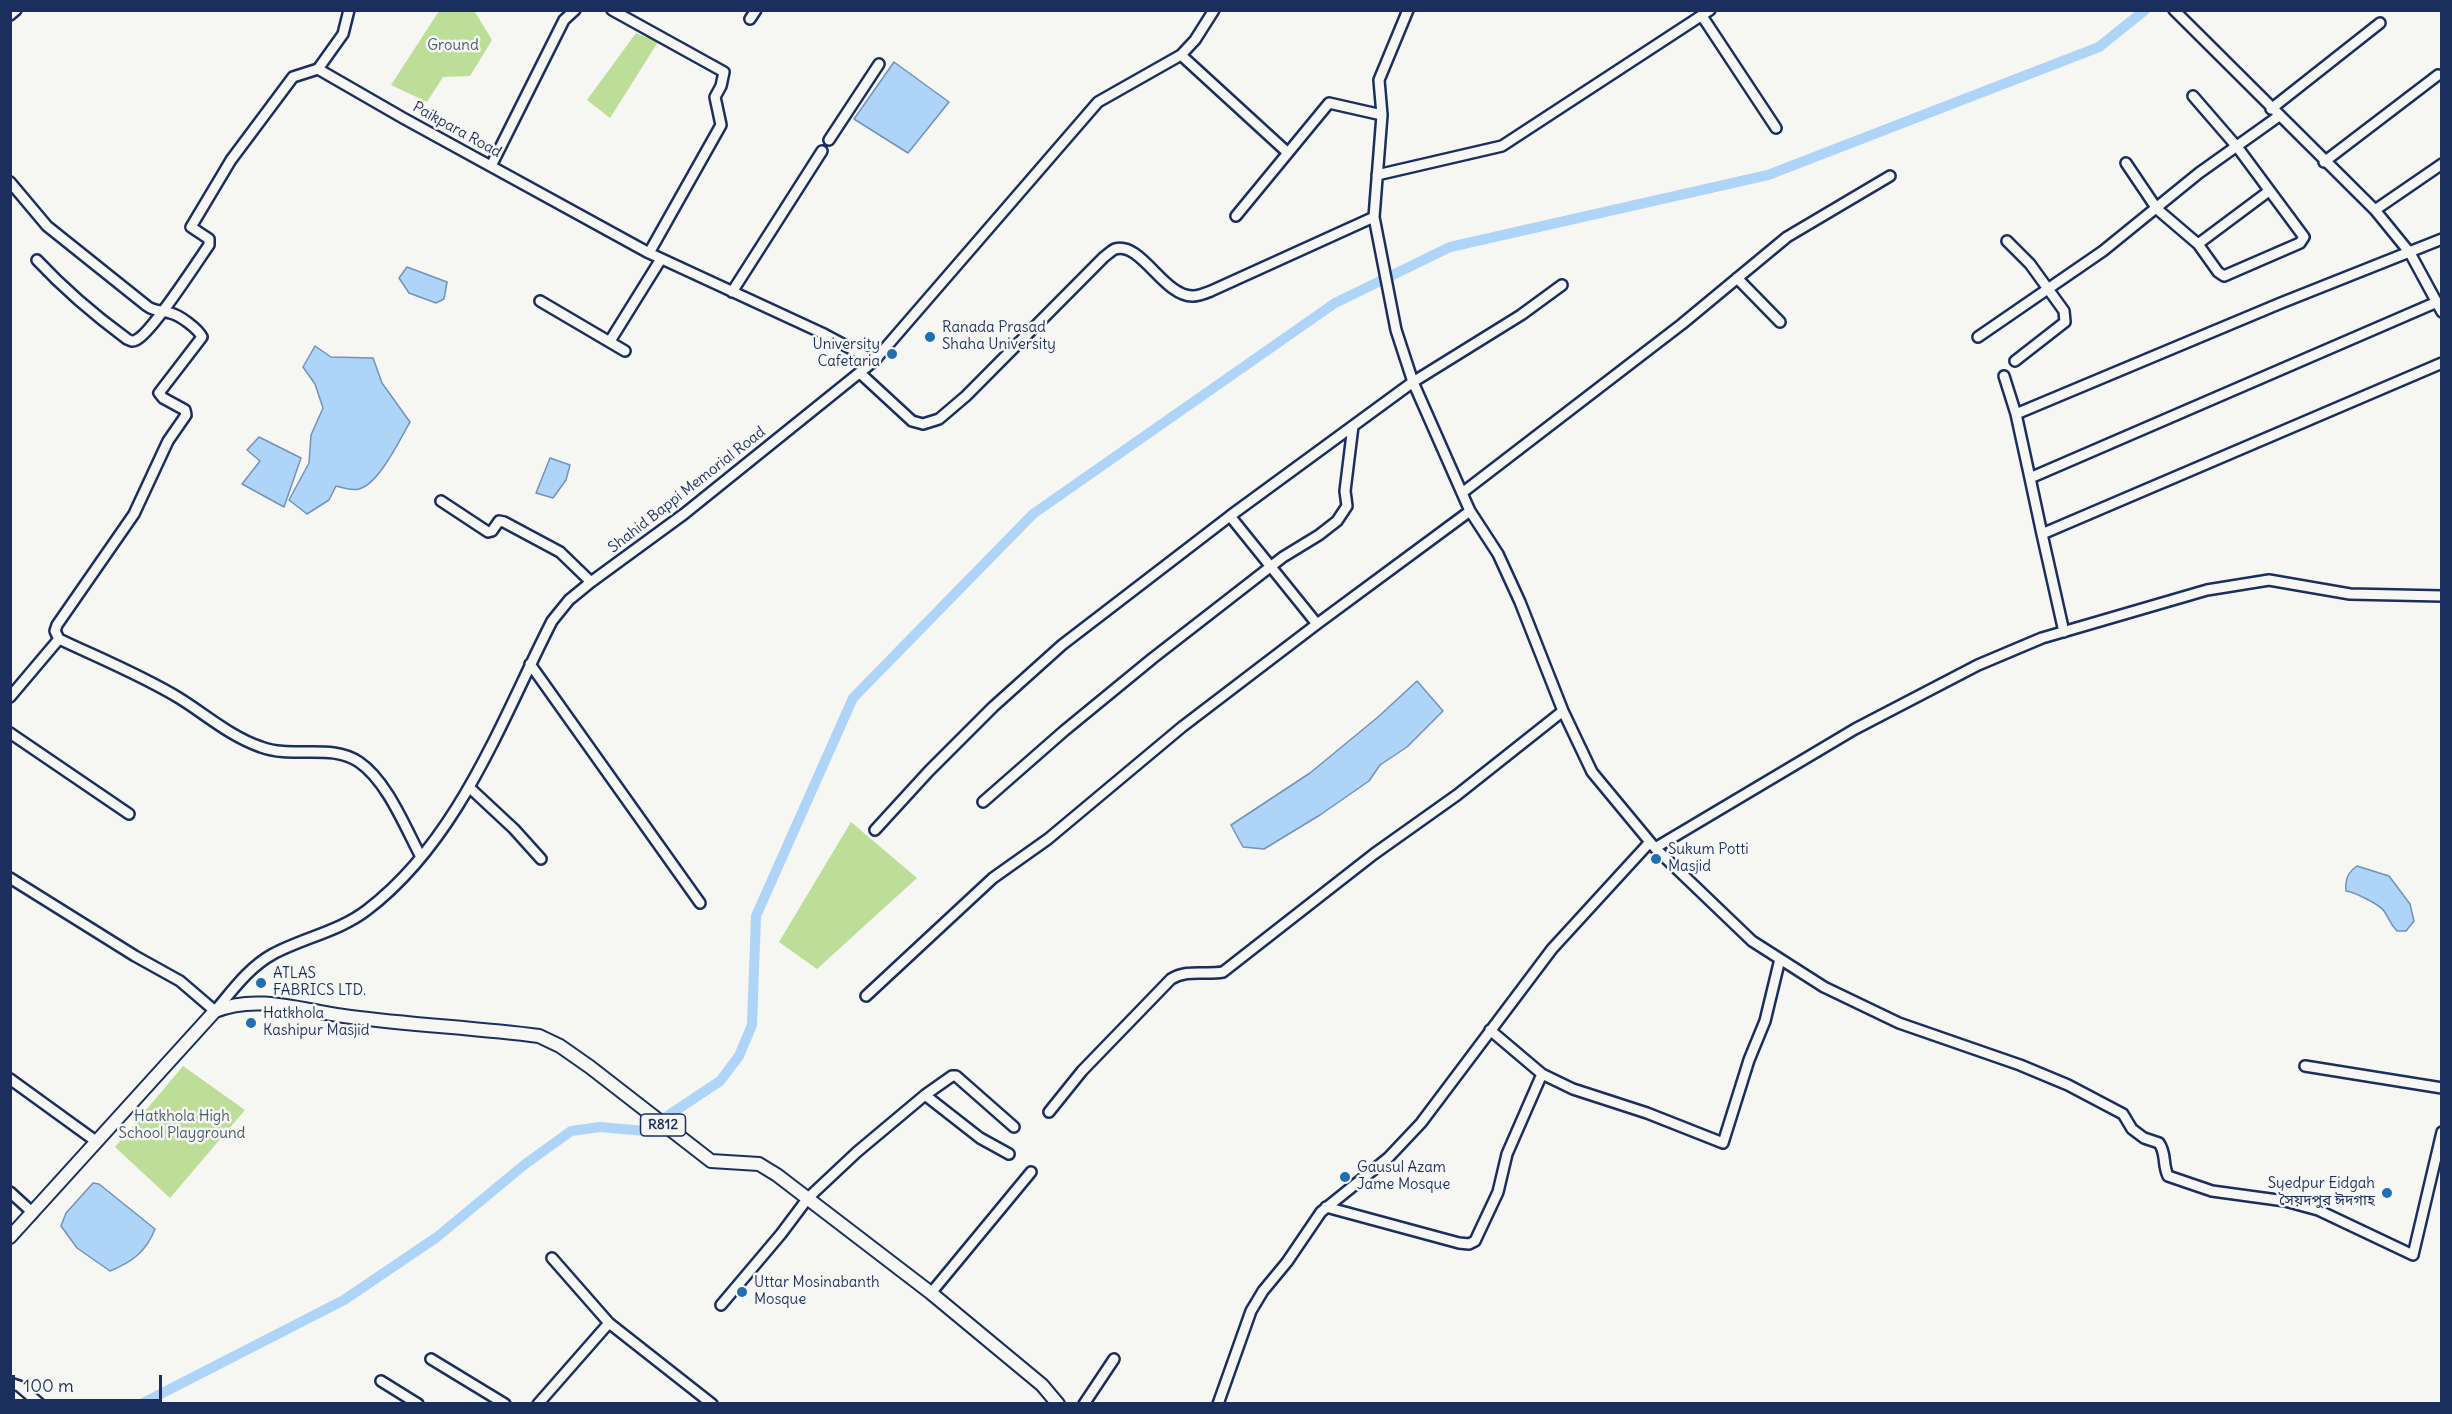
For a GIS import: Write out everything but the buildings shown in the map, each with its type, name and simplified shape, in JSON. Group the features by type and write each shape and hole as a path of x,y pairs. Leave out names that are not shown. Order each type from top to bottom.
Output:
{"main road":[{"name":"R812","path":"215,1011 239,1003 262,1002 349,1017 539,1036 560,1046 711,1161 759,1164 808,1198 931,1293 1042,1385 1058,1404"},
{"path":"10,1237 215,1011"}],"street":[{"path":"10,15 16,10"},
{"path":"37,260 78,302 130,340 140,338 161,313 209,245 209,239 191,227 221,175 293,77 318,69 343,34 349,10"},
{"path":"491,165 564,20 575,10"},
{"path":"612,10 724,72 722,86 715,97 721,125 649,253"},
{"name":"Shahid Bappi Memorial Road","path":"215,1011 260,962 274,953 319,935 365,912 384,896 421,857 470,788 552,621 569,600 684,514 874,361 1098,102 1181,55 1195,40 1214,10"},
{"path":"1408,10 1379,80 1382,115 1374,217 1396,330 1413,382 1462,493 1470,511 1503,563 1563,711 1592,772 1652,845 1752,942 1824,987 1899,1023 2048,1076 2123,1114 2132,1129 2144,1138 2159,1143 2165,1152 2164,1167 2168,1176 2212,1191 2285,1201 2318,1209 2413,1255 2442,1132"},
{"path":"2174,10 2324,162 2375,210 2410,254 2442,312"},
{"path":"1377,175 1502,146 1706,13 1776,128"},
{"path":"2271,109 2380,23"},
{"path":"1181,55 1288,153"},
{"path":"829,140 879,64"},
{"name":"Paikpara Road","path":"318,69 649,253 822,333 874,361"},
{"path":"2324,162 2438,75"},
{"path":"2126,163 2157,209 2198,244 2218,272 2224,276 2300,243 2304,237 2296,224 2238,148 2193,96"},
{"path":"1236,216 1329,103 1382,115"},
{"path":"1978,338 2103,251 2199,173 2238,148 2279,116"},
{"path":"732,292 822,151"},
{"path":"2375,210 2442,164"},
{"path":"1462,493 1552,426 1787,237 1890,176"},
{"path":"10,182 46,226 147,306 161,313 172,313 199,332 202,338 159,393 163,398 184,410 186,415 168,441 134,514 57,625 55,631 59,639 177,697 229,731 259,747 276,752 295,754 325,752 351,757 366,767 380,782 421,857"},
{"path":"2198,244 2269,191"},
{"path":"860,373 912,421 923,424 939,419 966,396 1104,257 1115,249 1126,249 1137,256 1171,288 1180,294 1193,296 1211,291 1374,217"},
{"path":"2016,414 2281,303 2410,254 2442,239"},
{"path":"2007,241 2030,264 2046,290 2064,311 2065,322 2015,361"},
{"path":"610,341 661,259"},
{"path":"1737,278 1780,322"},
{"path":"875,830 985,715 1062,645 1230,516 1413,382 1521,315 1562,285"},
{"path":"540,301 625,351"},
{"path":"2030,478 2437,302"},
{"path":"2042,534 2442,363"},
{"path":"2004,376 2016,414 2064,632"},
{"path":"983,802 1064,731 1153,658 1270,568 1337,521 1347,506 1345,491 1353,426"},
{"path":"441,501 485,531 492,531 499,521 513,527 568,558 591,582"},
{"path":"866,996 993,878 1048,838 1182,727 1470,511"},
{"path":"1230,516 1317,624"},
{"path":"1218,1404 1251,1311 1263,1291 1287,1262 1326,1207 1388,1158 1421,1123 1552,949 1652,845 1855,729 1978,665 2042,638 2207,590 2269,580 2350,594 2442,596"},
{"path":"10,697 59,639"},
{"path":"530,664 700,903"},
{"path":"1049,1112 1082,1071 1171,980 1180,974 1190,972 1210,974 1223,972 1374,854 1457,795 1563,711"},
{"path":"10,733 129,814"},
{"path":"470,788 514,829 541,859"},
{"path":"10,878 135,956 180,981 215,1011"},
{"path":"1490,1029 1542,1074 1573,1089 1647,1113 1723,1143 1749,1060 1765,1021 1780,959"},
{"path":"2305,1066 2442,1088"},
{"path":"1326,1207 1459,1243 1469,1244 1475,1241 1498,1192 1507,1154 1542,1074"},
{"path":"721,1305 808,1198 857,1152 925,1095 952,1076 956,1076 1014,1127"},
{"path":"10,1080 97,1142"},
{"path":"925,1095 980,1138 1009,1154"},
{"path":"931,1293 1031,1172"},
{"path":"10,1192 33,1213"},
{"path":"552,1258 609,1323 712,1404"},
{"path":"538,1404 609,1323"},
{"path":"431,1359 505,1404"},
{"path":"1084,1404 1114,1359"},
{"path":"381,1381 418,1404"},
{"path":"10,1383 19,1386 38,1402"}],"green space":[{"name":"Ground","path":"439,11 475,12 492,40 470,76 443,77 427,102 391,85"},
{"path":"636,33 658,42 610,118 587,100"},
{"path":"851,822 917,878 817,969 779,942"},
{"name":"Hatkhola High School Playground","path":"183,1066 245,1110 170,1198 115,1147"}],"water":[{"path":"894,62 949,102 908,153 854,119"},
{"path":"407,267 447,282 444,299 436,303 409,293 399,278"},
{"path":"315,346 331,357 373,358 382,383 410,422 374,479 356,490 336,486 329,500 307,514 289,500 309,463 311,435 323,408 315,384 303,367"},
{"path":"259,437 301,458 284,507 242,484 260,461 247,450"},
{"path":"550,458 570,465 566,480 553,498 536,493"},
{"path":"1417,681 1443,711 1407,747 1380,765 1369,781 1320,815 1264,849 1243,847 1231,825 1310,773 1378,717"},
{"path":"2357,866 2389,876 2410,904 2414,921 2406,931 2397,931 2384,911 2377,905 2346,891 2348,876"},
{"path":"93,1183 99,1184 155,1229 143,1250 125,1264 110,1271 77,1248 61,1226 66,1213"}],"waterway":[{"path":"141,1404 344,1300 437,1237 524,1165 571,1131 600,1127 645,1131 720,1081 739,1056 752,1025 756,916 853,698 1033,514 1335,303 1450,247 1768,175 2099,47 2145,10"}],"place":[{"name":"Ranada Prasad Shaha University","path":"930,337"},
{"name":"University Cafetaria","path":"892,354"},
{"name":"Sukum Potti Masjid","path":"1656,859"},
{"name":"ATLAS FABRICS LTD.","path":"261,983"},
{"name":"Hatkhola Kashipur Masjid","path":"251,1023"},
{"name":"Gausul Azam Jame Mosque","path":"1345,1177"},
{"name":"Syedpur Eidgah সৈয়দপুর ঈদগাহ","path":"2387,1193"},
{"name":"Uttar Mosinabanth Mosque","path":"742,1292"}]}
